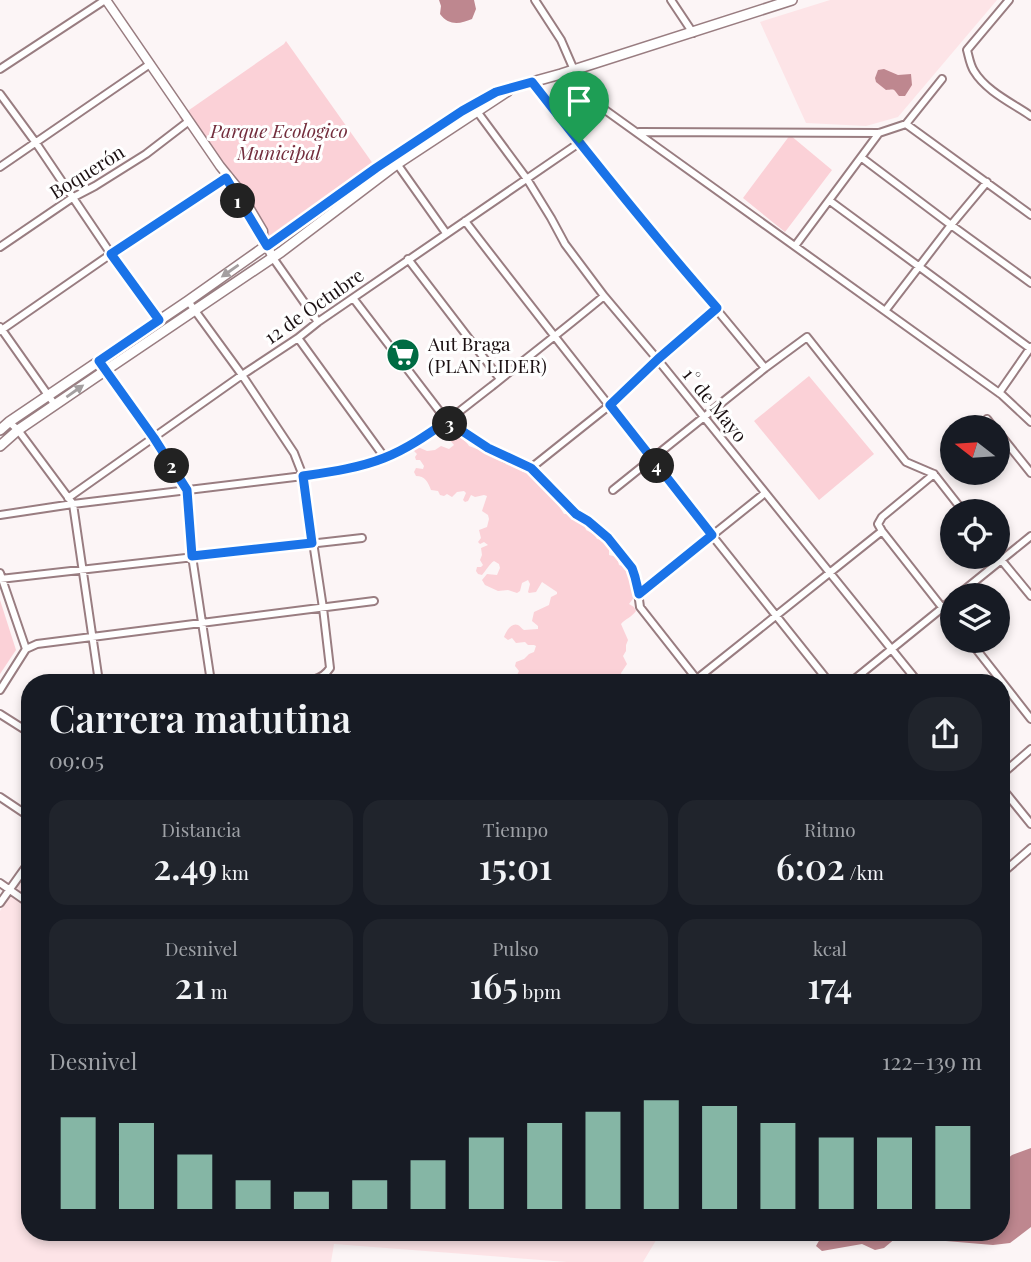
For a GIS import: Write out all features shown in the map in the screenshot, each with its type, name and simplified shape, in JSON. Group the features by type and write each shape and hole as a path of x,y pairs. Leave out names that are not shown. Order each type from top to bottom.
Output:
{"main road":[{"path":"0,430 188,301 265,241 475,109 496,92 693,33 792,0"},
{"path":"0,446 18,430 273,257 395,160"}],"street":[{"path":"0,69 105,0 227,178 237,187 263,231 273,257 318,322"},
{"path":"536,0 561,40 573,70"},
{"path":"671,0 693,33"},
{"path":"1009,0 967,50 972,69 981,80 1031,116"},
{"path":"0,167 150,64"},
{"path":"561,74 565,82 999,393 1031,422"},
{"path":"637,132 878,133 906,124 942,79"},
{"path":"532,82 765,368"},
{"path":"0,94 159,320"},
{"name":"1° de Mayo","path":"475,109 527,179 565,244 604,296 658,359 911,674"},
{"name":"Boquerón","path":"0,247 72,198 146,154 189,121"},
{"path":"906,124 1031,215"},
{"path":"795,246 878,133"},
{"name":"12 de Octubre","path":"71,501 242,375 579,143"},
{"path":"862,158 1031,283"},
{"path":"395,160 446,233"},
{"path":"55,405 1,329 227,178"},
{"path":"885,311 987,182"},
{"path":"830,201 1031,348 999,393"},
{"path":"465,221 823,674"},
{"path":"408,260 500,379"},
{"path":"0,515 71,501 337,471 384,458 416,442 447,421 604,296"},
{"path":"353,298 447,421 488,448 531,468 576,514 608,538 632,568 640,607 691,674"},
{"path":"188,301 294,453 303,476 330,668 325,674"},
{"path":"531,468 610,405 717,308"},
{"path":"613,490 807,337 906,462 934,474 954,499"},
{"path":"298,338 384,458"},
{"path":"99,361 187,490 192,556 210,674"},
{"path":"9,422 18,430 71,501 98,674"},
{"path":"1010,447 1031,474"},
{"path":"934,474 882,517 878,524 940,605"},
{"path":"639,594 765,493"},
{"path":"705,674 882,531"},
{"path":"1010,550 1031,536"},
{"path":"26,649 0,576 362,538"},
{"path":"971,583 987,569"},
{"path":"1008,569 1031,596"},
{"path":"0,690 26,649 37,644 374,601"},
{"path":"861,674 940,610"},
{"path":"978,653 994,674"},
{"path":"1010,695 1031,719"},
{"path":"0,714 21,727"},
{"path":"1010,767 1031,749"},
{"path":"0,797 21,811"},
{"path":"1010,798 1031,824"},
{"path":"1010,866 1031,848"},
{"path":"0,903 21,874"},
{"path":"0,883 21,898"}],"shaded area":[{"path":"439,0 474,0 476,9 472,19 459,23 447,21 440,14"},
{"path":"830,0 997,0 898,117 866,126 806,123 760,22"},
{"path":"884,69 898,75 911,74 912,85 905,96 899,96 893,90 886,90 876,82 878,70"},
{"path":"21,881 21,1241 656,1241 643,1262 567,1262 334,1244 331,1262 0,1262 0,911"},
{"path":"1031,1148 1031,1227 1010,1243 993,1245 946,1241 1010,1241 1012,1155"},
{"path":"819,1241 892,1241 884,1248 875,1250 862,1244 822,1251 816,1246"}],"green space":[{"name":"Parque Ecologico Municipal","path":"286,41 376,168 273,241 179,117"},
{"path":"790,135 832,170 785,232 743,198"},
{"path":"809,376 874,454 819,500 754,421"},
{"path":"454,432 469,446 483,449 538,479 564,514 571,514 578,521 584,522 586,530 597,539 604,540 609,548 609,555 617,557 619,565 630,573 635,596 629,604 636,611 621,624 628,640 623,656 627,664 621,674 518,674 516,662 534,652 536,646 525,642 516,643 512,638 508,640 504,637 515,624 524,630 538,629 532,621 534,612 549,605 551,597 557,592 542,582 536,592 529,593 528,580 522,583 517,593 498,591 485,585 482,580 487,574 497,575 500,568 494,561 482,575 476,571 477,567 483,565 480,560 481,548 488,545 478,542 481,538 479,530 487,527 489,519 482,511 487,496 471,495 465,502 464,491 457,492 452,497 447,494 440,495 438,491 431,490 426,480 416,476 414,472 416,468 423,469 424,466 420,460 416,460 415,448 427,451 441,446 449,449 454,445 449,439"},
{"path":"0,600 16,650 0,674"}],"place":[{"name":"Aut Braga (PLAN LIDER)","path":"403,355"}],"route":[{"path":"532,82 579,143 717,308 610,405 712,535 639,594 632,568 608,538 576,514 531,468 505,458 447,421 416,442 384,458 337,471 303,476 312,543 192,556 187,490 99,361 159,320 111,254 226,178 267,246 462,111 496,92 532,82"}]}
